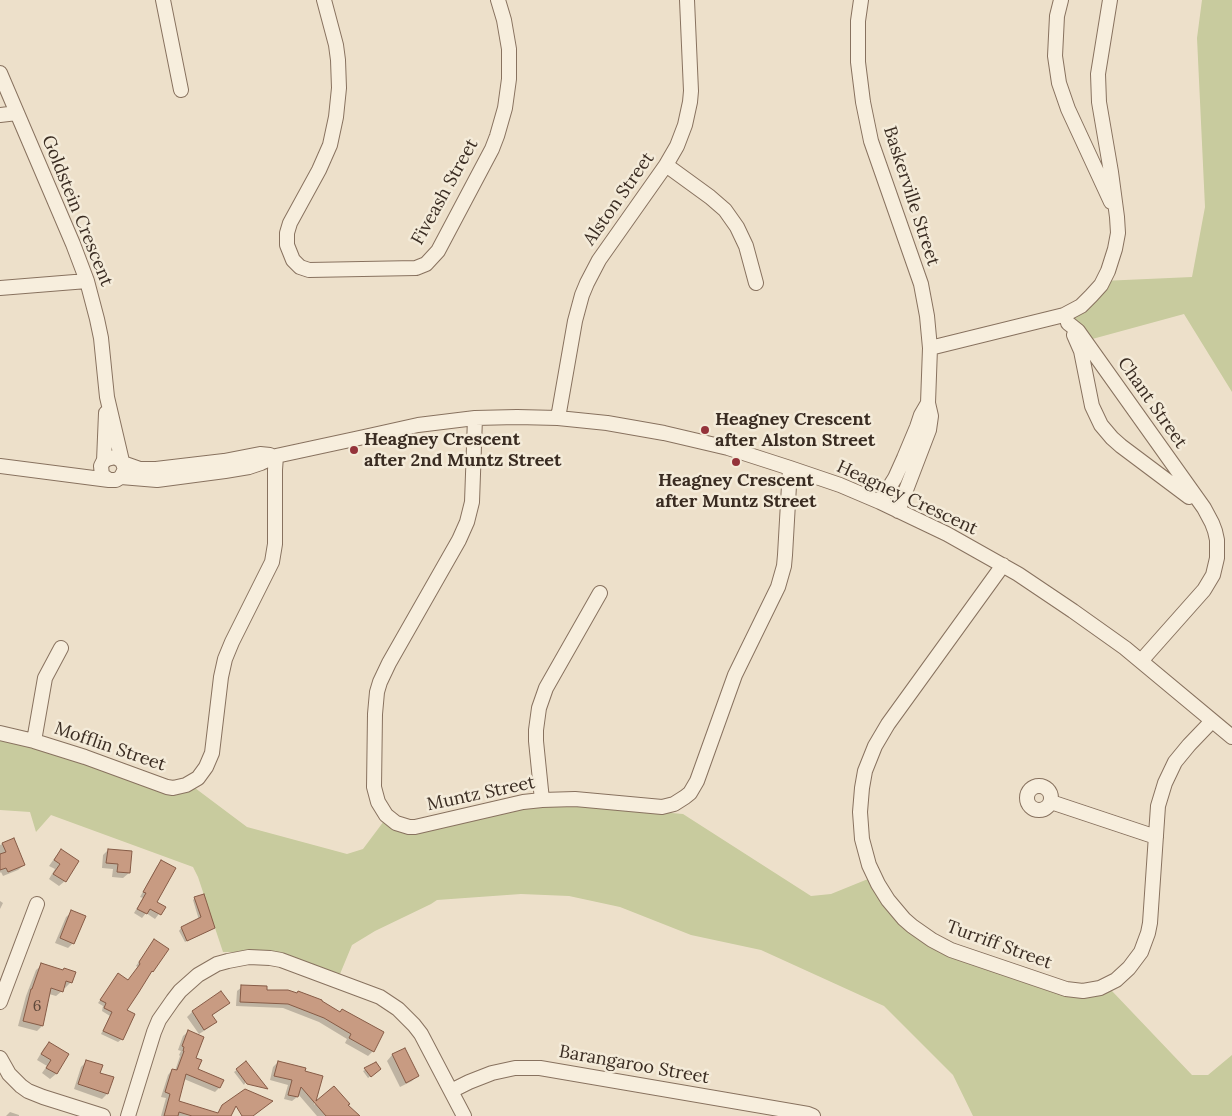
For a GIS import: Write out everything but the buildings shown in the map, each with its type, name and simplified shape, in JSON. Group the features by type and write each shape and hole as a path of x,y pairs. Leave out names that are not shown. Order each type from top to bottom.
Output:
{"street":[{"path":"163,0 181,90"},
{"name":"Fiveash Street","path":"324,0 338,60 339,88 336,117 330,145 319,170 290,223 287,233 287,245 293,260 300,267 309,270 416,268 426,264 438,251 492,149 505,108 509,79 509,49 498,0"},
{"name":"Alston Street","path":"558,418 575,321 587,282 599,260 666,165 677,146 685,125 691,91 687,0"},
{"name":"Baskerville Street","path":"861,0 858,21 858,62 862,102 871,141 920,284 927,316 930,348 928,403 931,416 929,430 898,511"},
{"path":"1061,0 1057,16 1055,56 1060,83 1068,109 1117,216"},
{"path":"930,348 1066,319 1091,296 1108,271 1118,233 1111,172 1099,102 1098,74 1110,0"},
{"name":"Goldstein Crescent","path":"0,73 87,281 98,319 107,397 123,462"},
{"path":"0,115 17,113"},
{"path":"666,165 725,210 737,227 746,246 756,283"},
{"path":"0,288 87,281"},
{"name":"Chant Street","path":"1066,319 1081,351 1092,406 1101,424 1121,446 1204,508"},
{"name":"Chant Street","path":"1066,319 1078,331 1204,508 1212,523 1217,540 1217,558 1213,575 1204,590 1141,662"},
{"name":"Goldstein Crescent","path":"103,462 107,397"},
{"name":"Baskerville Street","path":"880,502 895,478 921,415 928,403"},
{"name":"Heagney Crescent","path":"0,466 115,479 224,466 249,466 262,463 276,456 418,425 475,418 558,418 607,423 664,433 728,448 790,468 880,502 947,534 1003,565 1073,611 1141,662 1232,737"},
{"name":"Muntz Street","path":"475,418 472,502 467,522 459,540 389,663 379,687 375,714 374,787 378,802 386,814 396,823 409,827 523,802 575,799 662,807 674,804 690,793 697,781 735,675 778,587 784,566 790,468"},
{"name":"Mofflin Street","path":"0,733 34,741 85,757 167,787 186,786 198,778 206,767 212,753 225,659 272,562 275,544 276,456"},
{"path":"110,457 119,458 123,462 125,469 123,475 115,479 102,475 101,466 103,462 110,457"},
{"name":"Heagney Crescent","path":"59,474 94,469 103,462"},
{"name":"Heagney Crescent","path":"123,462 157,475"},
{"name":"Turriff Street","path":"1003,565 888,724 874,746 865,771 860,812 862,839 869,865 888,900 912,926 951,950 1066,989 1083,991 1100,988 1116,980 1129,968 1140,952 1148,933 1158,806 1165,783 1175,762 1212,721"},
{"path":"542,800 536,741 539,708 546,688 600,593"},
{"path":"34,741 45,678 61,648"},
{"path":"1051,802 1156,837"},
{"path":"0,1002 37,904"},
{"path":"128,1116 154,1032 159,1020 180,990 198,975 217,964 249,957 281,960 380,997 398,1009 414,1024 421,1034 464,1116"},
{"path":"0,1058 4,1077 36,1094 103,1116"},
{"name":"Barangaroo Street","path":"451,1091 492,1073 516,1068 540,1068 813,1116"}],"green space":[{"path":"1202,0 1232,0 1232,392 1184,314 1085,341 1064,315 1102,281 1192,277 1205,207 1197,38"},
{"path":"0,739 33,747 181,793 195,788 247,827 347,854 363,849 384,821 405,831 526,807 582,805 683,814 811,896 831,894 868,879 912,933 1088,995 1112,991 1192,1075 1208,1075 1232,1055 1232,1116 973,1116 953,1075 884,1006 761,950 691,935 620,907 569,896 521,894 437,900 375,931 352,945 340,974 273,952 223,952 193,867 51,815 36,832 30,812 0,810"}],"place":[{"name":"Heagney Crescent after Alston Street","path":"705,430"},
{"name":"Heagney Crescent after 2nd Muntz Street","path":"354,450"},
{"name":"Heagney Crescent after Muntz Street","path":"736,462"}]}
